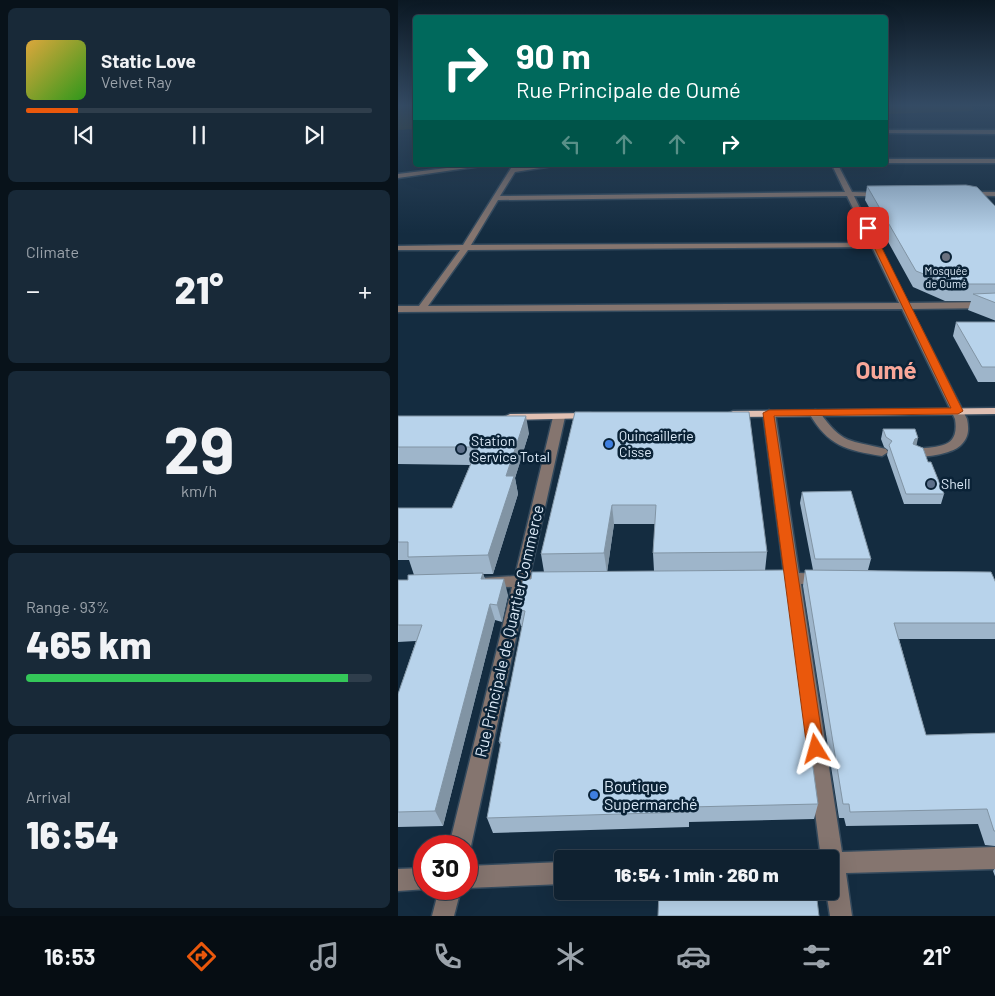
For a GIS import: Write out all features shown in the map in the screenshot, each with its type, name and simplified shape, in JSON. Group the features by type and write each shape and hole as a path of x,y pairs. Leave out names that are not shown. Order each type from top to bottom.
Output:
{"main road":[{"path":"719,414 996,411"},
{"path":"502,417 599,416"}],"street":[{"path":"888,161 996,161"},
{"path":"398,176 469,167"},
{"path":"422,308 465,248 514,168 528,167"},
{"path":"836,167 958,411 963,431 956,444 943,450 918,453"},
{"path":"496,198 890,194"},
{"path":"958,194 996,194"},
{"path":"978,194 984,200"},
{"path":"398,248 876,245"},
{"path":"398,309 906,307 996,304"},
{"path":"769,413 829,850"},
{"path":"815,413 835,438 850,447 882,452"},
{"name":"Rue Principale de Quartier Commerce","path":"463,835 559,417"},
{"path":"752,579 830,578"},
{"path":"474,582 550,580"},
{"path":"839,863 996,858"},
{"path":"478,877 554,873"},
{"path":"398,880 413,879"},
{"path":"444,916 448,900"},
{"path":"839,900 842,916"}],"building":[{"name":"Mosquée de Oumé","path":"966,185 977,187 996,207 996,284 949,284 916,271 867,186"},
{"path":"996,293 996,303 973,294"},
{"path":"956,322 996,322 996,367 982,367"},
{"path":"575,412 749,412 767,552 653,553 656,505 612,505 604,553 541,554"},
{"path":"398,416 526,416 506,476 514,476 488,555 408,557 408,542 398,542 398,508 452,508 478,447 398,447"},
{"path":"883,429 915,429 918,438 915,439 913,444 923,448 944,494 906,494 889,445 892,441 886,437"},
{"path":"851,491 871,559 815,559 802,492"},
{"path":"786,570 818,804 689,807 689,812 487,818 501,742 499,742 525,611 516,609 523,579 531,579 532,572"},
{"path":"805,570 991,572 996,583 996,623 894,623 926,735 996,733 996,831 994,831 987,809 850,812 849,804 843,804"},
{"path":"483,573 481,579 504,579 497,605 490,604 435,811 398,812 398,694 422,625 398,625 398,580 408,580 408,575"},
{"path":"659,900 817,900 819,916 658,916"}],"place":[{"name":"Mosquée de Oumé","path":"946,257"},
{"name":"Quincaillerie Cisse","path":"609,444"},
{"name":"Station Service Total","path":"461,449"},
{"name":"Shell","path":"931,484"},
{"name":"Boutique Supermarché","path":"594,795"}],"district":[{"name":"Oumé","path":"886,371"}],"route":[{"path":"816,749 769,413 958,411 868,228"}]}
